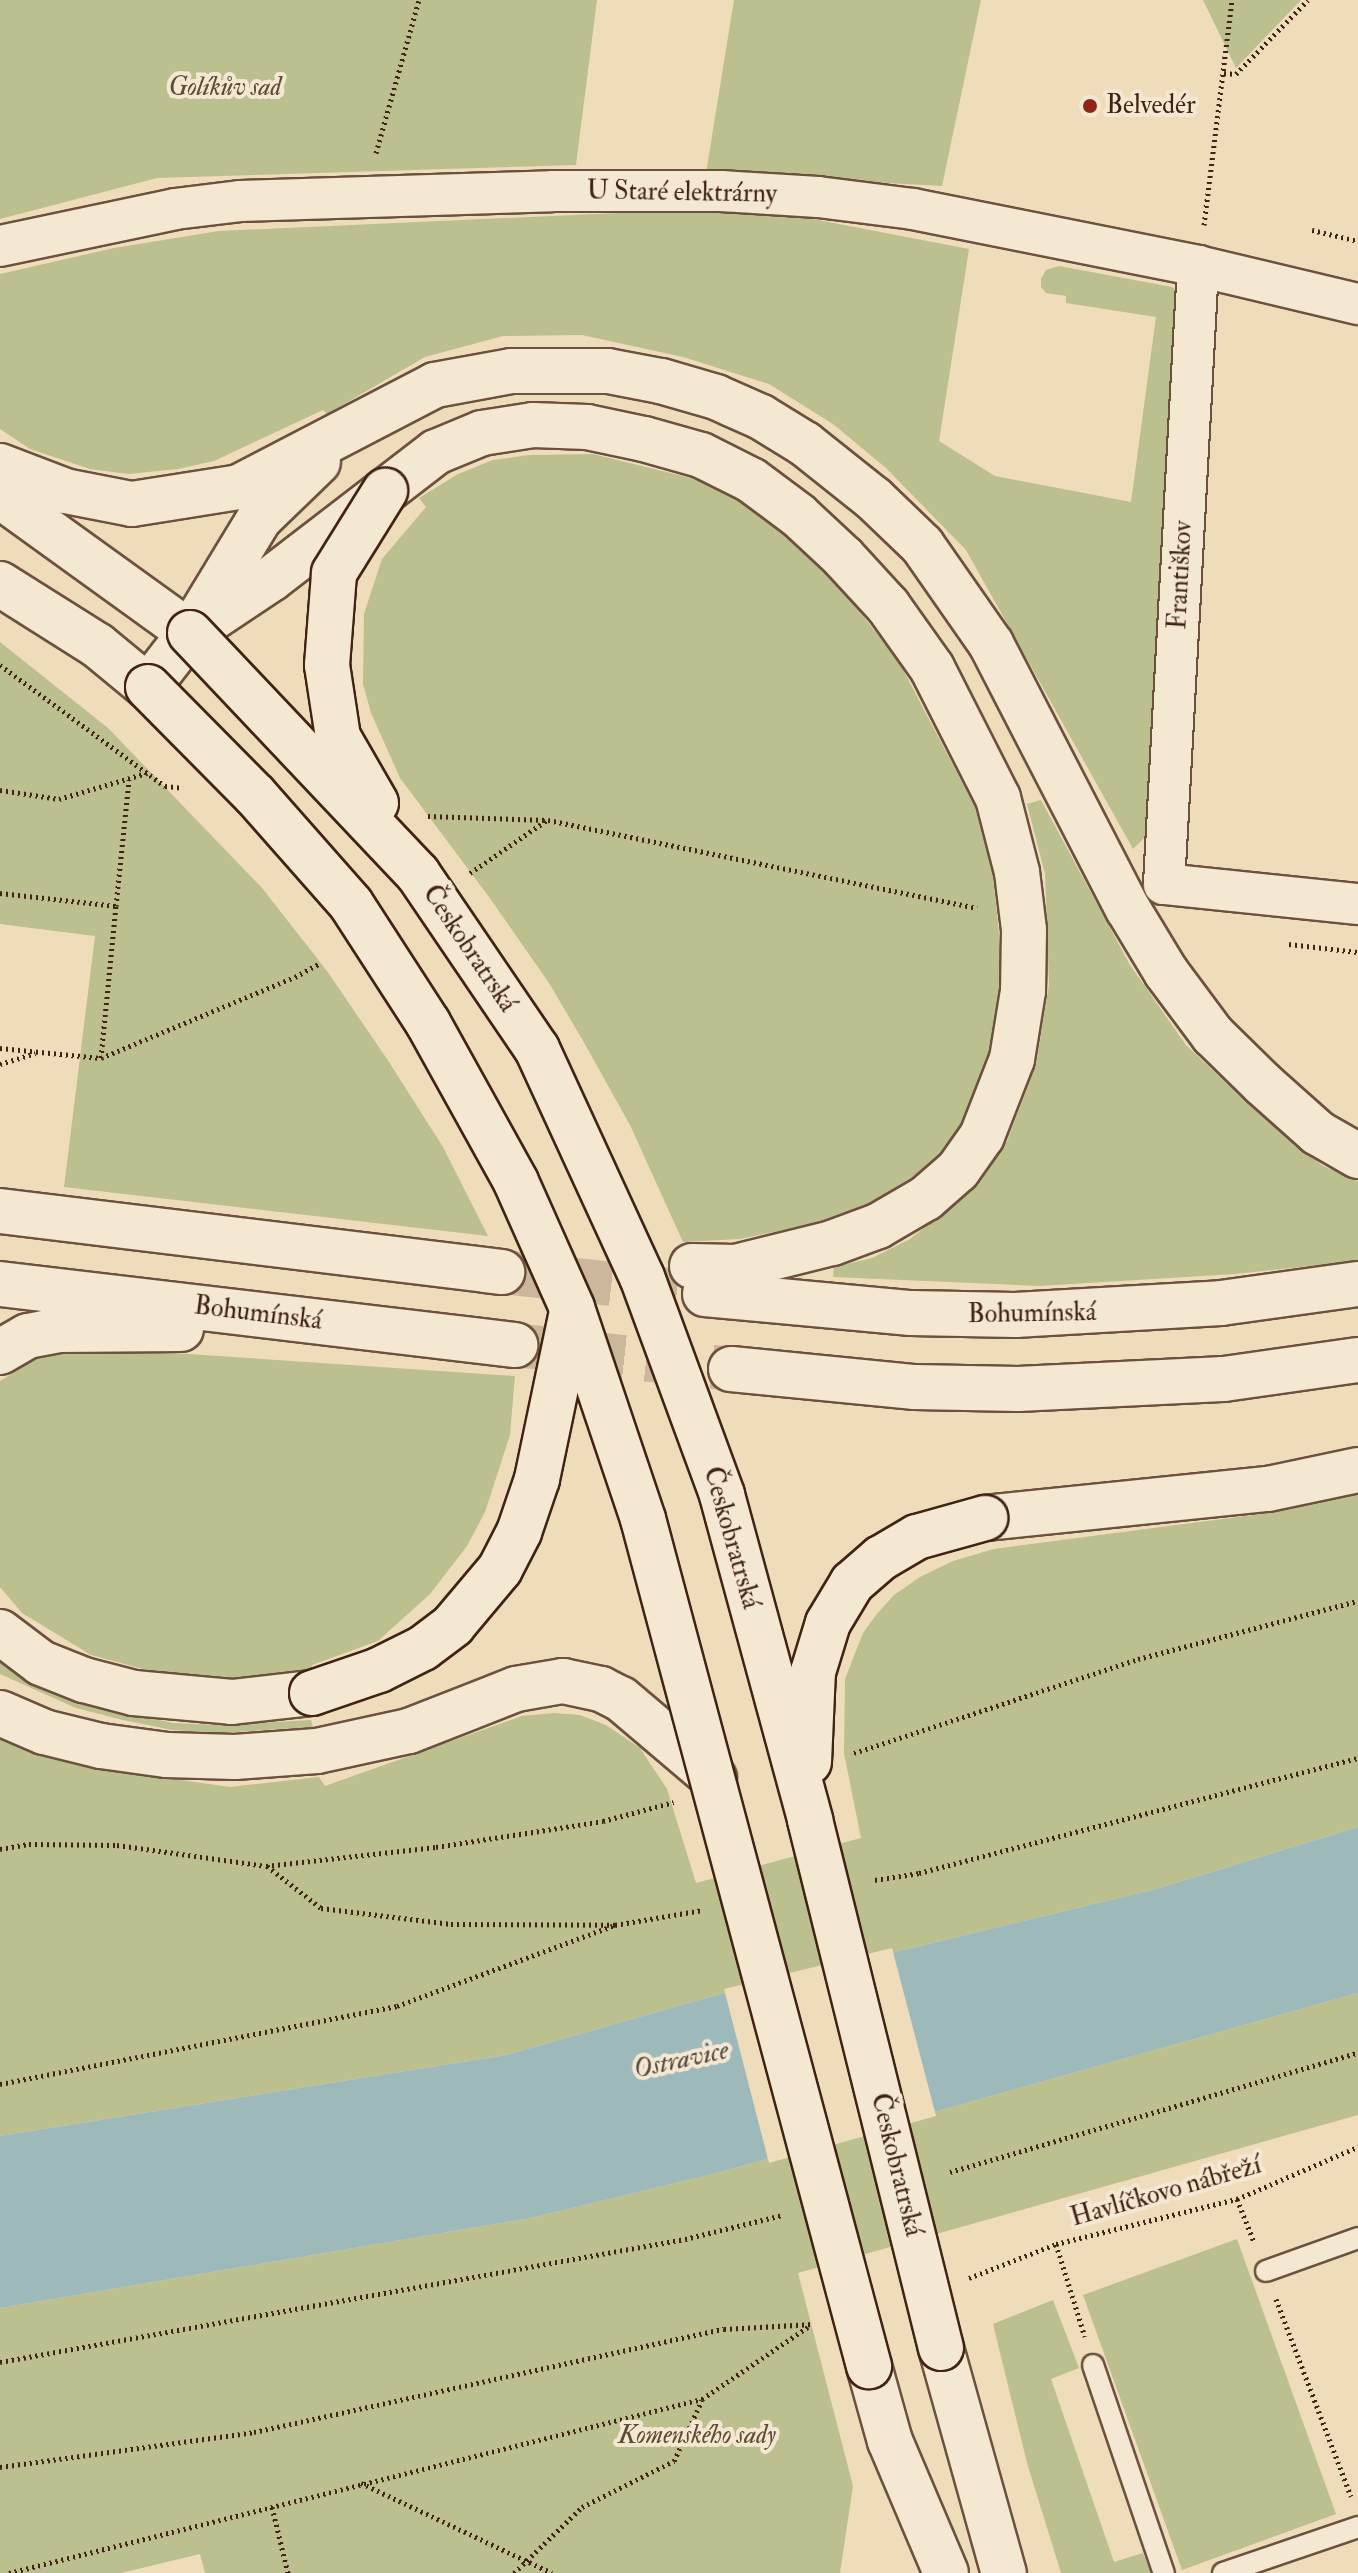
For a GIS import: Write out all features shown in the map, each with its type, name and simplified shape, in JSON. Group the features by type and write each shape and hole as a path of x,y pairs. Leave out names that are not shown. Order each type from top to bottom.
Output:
{"main road":[{"path":"0,466 65,491 132,504 239,487 349,433 388,408 435,385 511,371 608,371 661,381 716,397 761,417 805,444 873,498 913,536 959,594 991,644 1128,909 1166,972 1213,1035 1318,1133 1358,1156"},
{"name":"Bohumínská","path":"391,485 436,452 482,433 533,425 587,427 644,439 701,455 751,480 832,546 888,606 932,668 998,798 1017,872 1024,930 1023,991 1012,1059 982,1136 958,1170 926,1198 878,1226 832,1243 735,1267 698,1280 965,1316 1118,1312 1221,1303 1358,1284"},
{"path":"148,687 190,633 259,519 349,433"},
{"path":"190,633 271,579 391,485"},
{"path":"391,485 334,573 327,665 338,737 418,874"},
{"name":"Českobratrská","path":"0,496 190,633 418,874 537,1049 642,1277 722,1495 810,1820 941,2348 1004,2572"},
{"path":"0,584 97,645 148,687 255,795 351,904 428,1023 516,1182 572,1308 643,1519 881,2411 890,2441 946,2573"},
{"path":"0,1211 400,1259 500,1267"},
{"name":"Bohumínská","path":"0,1284 515,1345"},
{"path":"0,1632 51,1667 134,1693 232,1702 312,1693 379,1670 423,1648 468,1610 500,1569 519,1532 537,1479 572,1308"},
{"path":"0,1352 28,1336 58,1330 391,1330"},
{"path":"731,1369 915,1387 1018,1389 1224,1379 1358,1360"},
{"path":"810,1820 808,1731 813,1672 828,1623 852,1583 866,1570 917,1537 985,1518 1268,1489 1358,1470"},
{"path":"0,1713 73,1741 134,1752 224,1757 317,1751 409,1731 516,1689 563,1681 601,1689 621,1699 714,1778"}],"street":[{"name":"U Staré elektrárny","path":"0,246 208,204 366,195 721,191 818,197 913,209 1198,266 1358,304"},
{"name":"Františkov","path":"1164,884 1198,266"},
{"path":"1128,909 1164,884 1358,904"}],"lane":[{"path":"1266,2271 1358,2238"},
{"path":"1093,2365 1164,2573"},
{"path":"1223,2573 1358,2527"}],"path":[{"path":"383,118 418,0"},
{"path":"1198,266 1232,0"},
{"path":"1224,73 1236,74 1308,0"},
{"path":"1312,230 1358,241"},
{"path":"0,665 165,786"},
{"path":"0,790 59,799 147,773"},
{"path":"101,1058 129,780"},
{"path":"470,873 548,820 978,908"},
{"path":"0,893 116,906"},
{"path":"0,1048 101,1058 295,977 320,963"},
{"path":"0,1064 40,1052"},
{"path":"860,1752 1138,1659 1358,1601"},
{"path":"875,1880 919,1873 1358,1758"},
{"path":"0,1849 29,1844 117,1845 266,1866 436,1847 603,1821"},
{"path":"266,1866 321,1908 451,1924 615,1925 703,1910"},
{"path":"0,2084 397,2006 615,1925"},
{"path":"950,2172 1358,2053"},
{"name":"Havlíčkovo nábřeží","path":"984,2273 1056,2244 1237,2199 1358,2147"},
{"path":"1237,2199 1353,2501"},
{"path":"0,2362 685,2239 783,2215"},
{"path":"1056,2244 1093,2365"},
{"path":"0,2467 254,2432 724,2329 810,2325 702,2399 361,2482 9,2573"},
{"path":"514,2573 582,2507 674,2461 702,2399"},
{"path":"361,2482 552,2573"},
{"path":"272,2507 288,2573"}],"green space":[{"name":"Golíkův sad","path":"0,0 597,0 576,165 157,178 0,219"},
{"path":"734,0 981,0 942,186 706,173"},
{"path":"1203,0 1301,0 1236,68"},
{"path":"750,207 969,249 939,441 995,476 1131,502 1156,317 1066,303 1066,296 1046,293 1041,287 1041,279 1046,270 1059,266 1172,287 1180,293 1158,824 1133,849 966,550 886,468 833,424 769,384 683,357 582,335 503,336 425,357 327,414 323,410 214,461 178,469 128,474 90,469 30,449 0,429 0,274 114,248 219,231"},
{"path":"593,454 699,480 745,504 780,530 835,580 899,662 975,807 992,866 999,933 1002,994 988,1060 961,1126 934,1162 876,1201 833,1220 740,1239 683,1242 630,1125 549,983 400,778 371,713 363,684 364,614 382,559 426,507 419,498 458,474 493,460 529,455"},
{"path":"0,642 108,728 262,888 327,971 387,1059 443,1147 488,1236 64,1187 95,936 0,924"},
{"path":"1041,800 1130,965 1186,1045 1256,1111 1323,1166 1358,1181 1358,1261 1235,1274 1039,1286 833,1277 834,1267 872,1258 910,1239 978,1185 1007,1141 1036,1065 1049,984 1045,874 1027,804"},
{"path":"84,1347 515,1376 510,1435 485,1512 467,1546 430,1594 378,1641 312,1665 310,1677 230,1684 184,1680 91,1655 22,1613 0,1587 0,1381 50,1350"},
{"path":"1358,1493 1358,1827 1156,1889 713,1996 506,2055 0,2136 0,1730 33,1747 103,1769 230,1787 319,1777 325,1786 522,1716 554,1713 580,1715 606,1725 640,1748 667,1789 696,1883 861,1838 844,1753 845,1679 863,1633 876,1615 894,1595 920,1577 953,1561 994,1549 1275,1512"},
{"path":"0,1653 125,1713 173,1723 221,1725 311,1720 313,1727 221,1733 172,1730 123,1720 76,1708 0,1674"},
{"name":"Komenského sady","path":"1358,1993 1358,2115 798,2273 853,2486 840,2573 205,2573 200,2554 121,2573 0,2573 0,2308 531,2218 713,2174"},
{"path":"1237,2239 1336,2514 1182,2570 1083,2295"},
{"path":"1053,2300 1079,2368 1051,2379 1114,2562 1143,2553 1151,2573 1061,2573 1027,2463 993,2324"}],"water":[{"name":"Ostravice","path":"1358,1827 1358,1993 713,2174 531,2218 0,2308 0,2136 506,2055 713,1996 1156,1889"}],"pier":[{"path":"892,1948 936,2116 769,2163 724,1989"}],"tunnel":[{"path":"502,1272 705,1294"},
{"path":"515,1345 731,1369"}],"place":[{"name":"Belvedér","path":"1090,106"}]}
